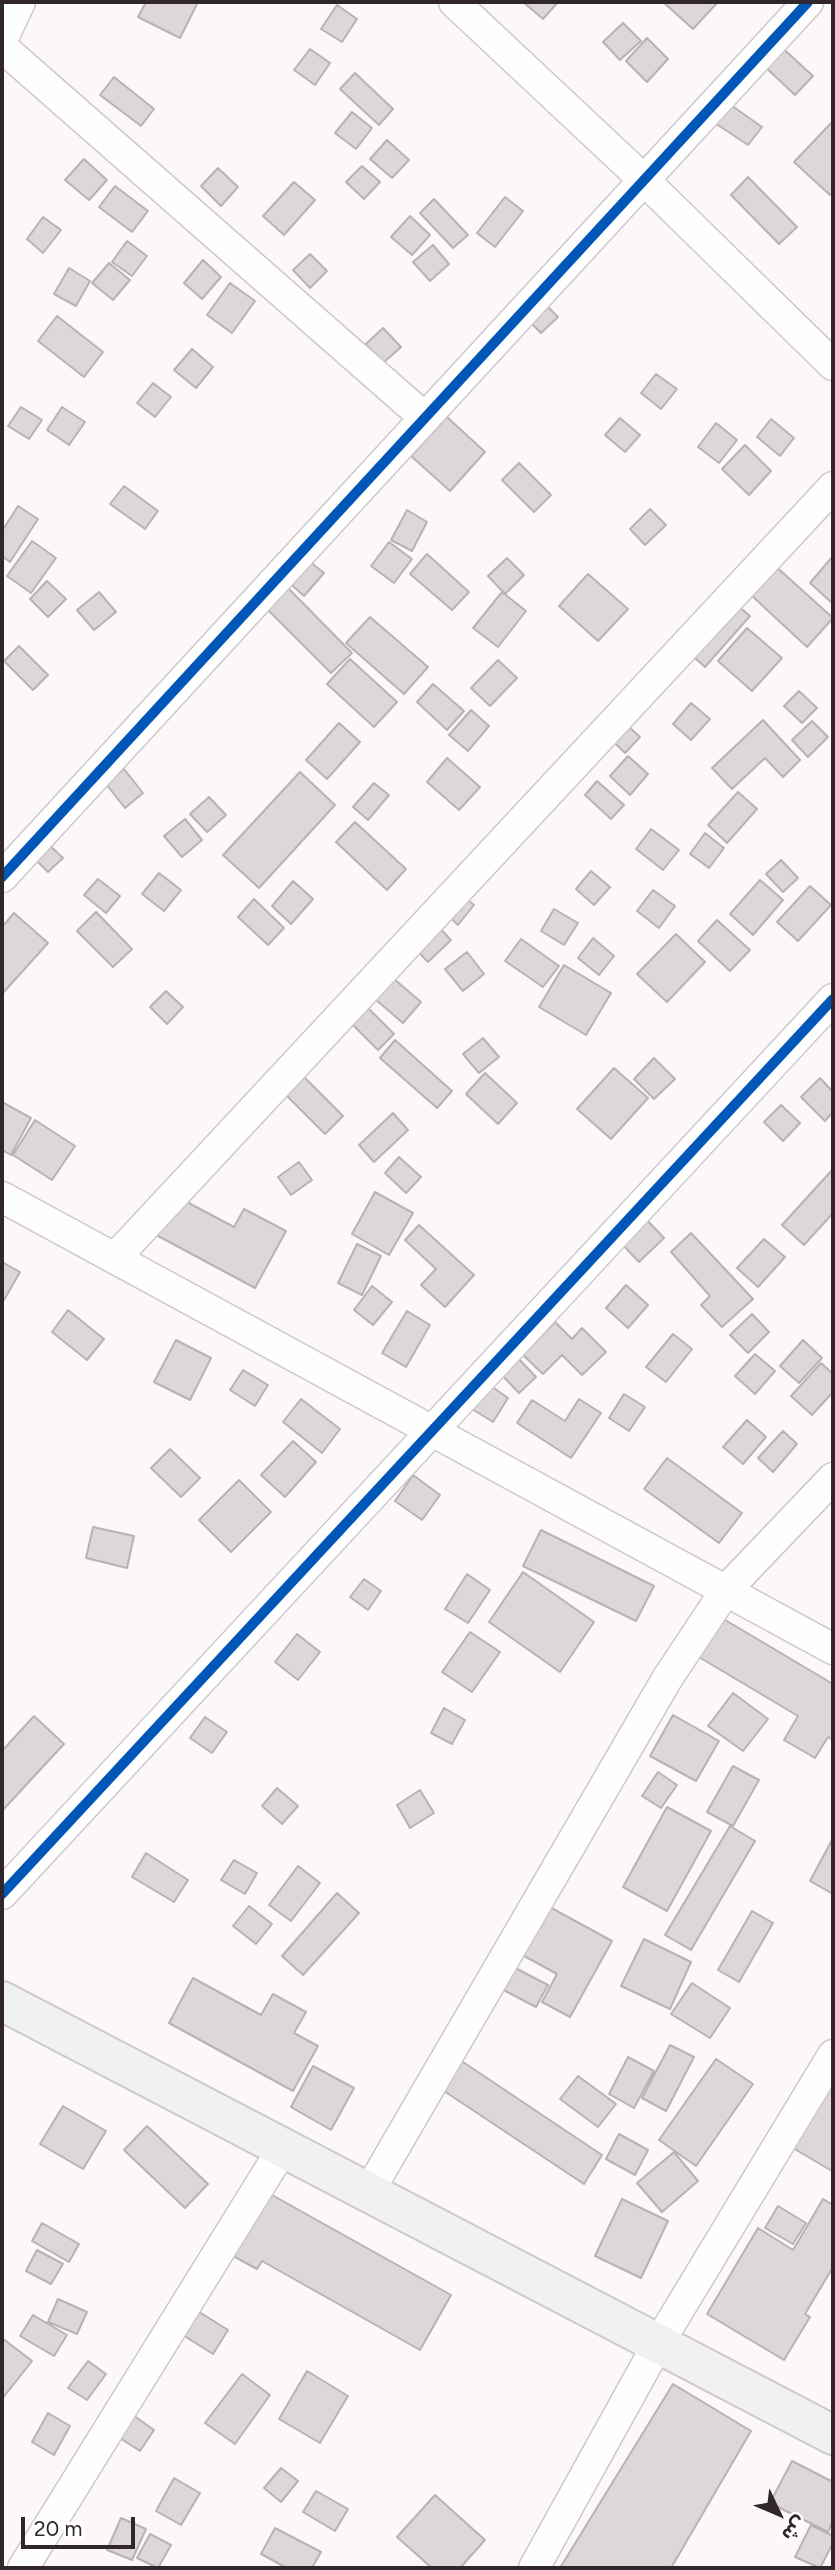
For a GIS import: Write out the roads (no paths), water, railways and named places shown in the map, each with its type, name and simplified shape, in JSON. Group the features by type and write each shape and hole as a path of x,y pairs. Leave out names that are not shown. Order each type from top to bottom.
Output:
{"street":[{"path":"2,40 19,2"},
{"path":"454,2 644,180 833,365"},
{"path":"2,877 808,2"},
{"path":"2,47 425,418"},
{"path":"115,1258 833,487"},
{"path":"2,1894 833,999"},
{"path":"2,1197 833,1648"},
{"path":"368,2193 667,1679 726,1590 833,1478"},
{"path":"2,2001 833,2435"},
{"path":"534,2568 658,2344 833,2055"},
{"path":"23,2568 283,2148"}]}
